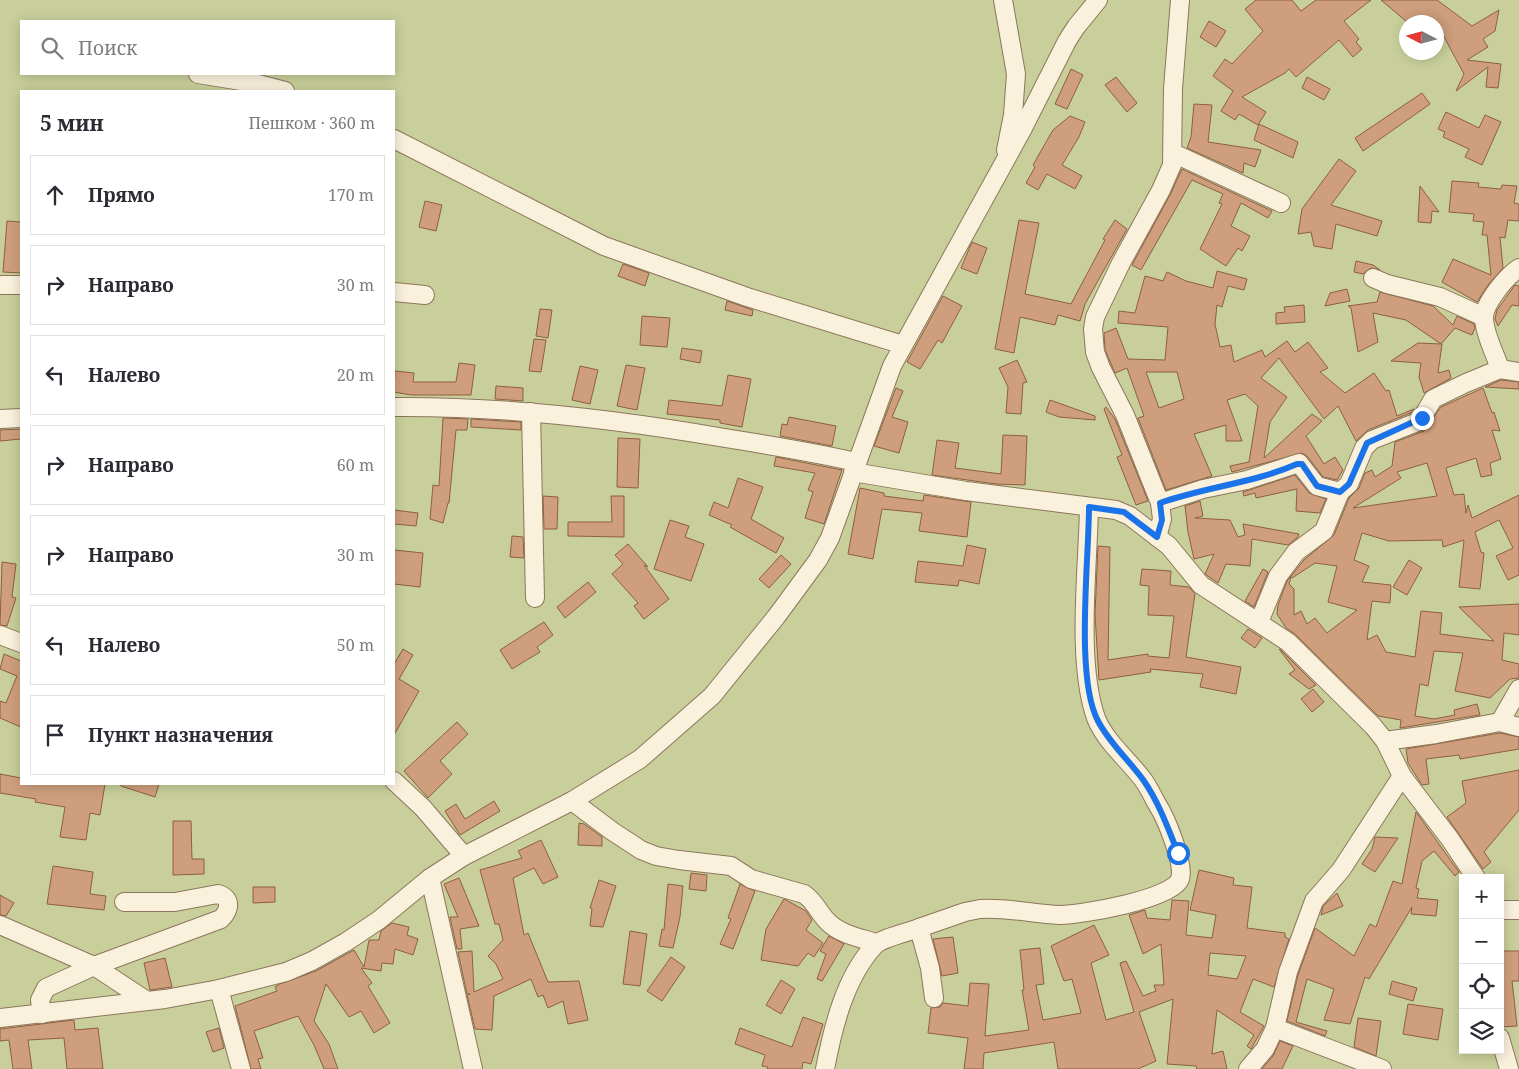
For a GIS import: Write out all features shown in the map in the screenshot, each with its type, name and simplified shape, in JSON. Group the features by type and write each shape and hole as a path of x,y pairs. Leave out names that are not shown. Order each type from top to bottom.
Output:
{"street":[{"path":"1003,0 1016,74 1013,115 1004,164"},
{"path":"0,1018 147,1001 219,990 263,980 312,961 379,920 430,878 464,856 572,801 640,759 712,696 776,617 818,560 830,538 882,390 903,346 1004,164 1067,41 1098,0"},
{"path":"1157,537 1162,520 1160,503 1125,415 1101,368 1095,352 1093,329 1095,318 1121,263 1169,173 1173,153 1174,89 1180,0"},
{"path":"204,75 254,83 281,90"},
{"path":"395,140 604,246 748,297 903,346"},
{"path":"1173,153 1281,203"},
{"path":"1500,369 1487,335 1484,317 1498,289 1519,268"},
{"path":"1373,278 1440,297 1484,317"},
{"path":"0,285 20,285"},
{"path":"395,292 425,295"},
{"path":"1259,622 1278,576 1296,552 1324,531 1340,492 1349,484 1367,443 1420,421 1437,396 1500,369 1519,372"},
{"path":"395,407 436,406 531,412 669,428 966,491 1124,512 1169,546 1198,582 1288,642 1373,726 1385,740 1402,776 1450,839 1473,874"},
{"path":"531,412 535,598"},
{"path":"0,419 20,418"},
{"path":"1160,503 1203,489 1247,480 1299,463 1315,485 1340,492"},
{"path":"572,801 598,822 641,850 656,856 731,866 751,879 804,894 811,899 830,923 839,930 876,943 965,912 980,909 1076,914 1126,904 1162,893 1177,886 1181,879 1178,853 1160,809 1144,781 1110,741 1097,719 1090,696 1086,648 1089,507"},
{"path":"0,635 20,643"},
{"path":"1500,722 1507,706 1519,690"},
{"path":"1385,740 1466,730 1500,722 1519,727"},
{"path":"1248,1069 1266,1049 1275,1028 1288,972 1313,903 1341,870 1402,776"},
{"path":"395,782 423,808 464,856"},
{"path":"430,878 473,1069"},
{"path":"42,1014 40,1000 46,988 94,966 222,919 228,908 228,901 224,896 218,894 175,902 124,902"},
{"path":"1504,910 1519,910"},
{"path":"0,925 94,966 147,1001"},
{"path":"919,928 930,968 934,998"},
{"path":"825,1069 832,1032 844,996 876,943"},
{"path":"219,990 241,1069"},
{"path":"1275,1028 1382,1069"},
{"path":"1504,1050 1510,1069"}],"green space":[{"path":"0,0 1519,0 1519,1069 0,1069","holes":["914,328 874,404 888,352 860,341 885,339"]}],"building":[{"path":"1256,0 1292,0 1301,11 1316,0 1371,0 1344,21 1359,39 1356,42 1362,49 1353,57 1339,40 1296,77 1289,69 1242,97 1266,112 1258,125 1239,114 1235,120 1221,111 1233,91 1213,76 1225,59 1232,64 1263,31 1245,9"},
{"path":"1381,0 1437,0 1472,26 1499,10 1495,31 1483,39 1488,47 1467,60 1501,64 1498,88 1486,87 1488,67 1456,91 1464,74 1444,37 1444,15 1399,15"},
{"path":"1209,21 1226,31 1216,47 1200,37"},
{"path":"1071,69 1083,75 1067,109 1055,104"},
{"path":"1116,77 1137,103 1127,112 1105,85"},
{"path":"1307,77 1330,89 1324,100 1302,88"},
{"path":"1422,93 1430,104 1363,151 1355,138"},
{"path":"1194,104 1212,105 1208,142 1261,150 1255,167 1244,163 1243,173 1187,148 1191,137"},
{"path":"1446,112 1479,128 1485,115 1501,122 1482,165 1465,157 1469,149 1443,137 1445,132 1438,129"},
{"path":"1070,116 1085,122 1079,137 1062,165 1082,176 1075,189 1047,174 1038,190 1026,183 1035,167 1033,165 1053,130"},
{"path":"1259,124 1298,142 1293,158 1254,140"},
{"path":"1339,159 1356,171 1331,205 1382,221 1377,236 1336,224 1332,249 1314,246 1311,232 1298,234 1302,209"},
{"path":"1182,169 1272,211 1268,218 1241,203 1231,226 1250,236 1242,251 1238,248 1226,266 1200,249 1222,204 1219,203 1223,194 1192,180 1141,270 1132,265"},
{"path":"1452,181 1479,183 1478,187 1501,189 1502,185 1517,186 1514,203 1519,204 1519,221 1508,220 1505,238 1500,237 1503,268 1488,285 1477,302 1442,282 1453,259 1491,275 1487,235 1482,235 1484,222 1473,221 1474,214 1449,212"},
{"path":"1420,186 1439,212 1432,211 1431,223 1418,222"},
{"path":"425,201 442,205 436,231 419,227"},
{"path":"1019,220 1039,223 1025,294 1071,304 1105,240 1103,239 1115,220 1127,229 1085,304 1080,321 1058,315 1055,325 1020,317 1014,353 995,349"},
{"path":"7,221 20,222 20,273 3,272"},
{"path":"972,242 987,248 977,274 961,268"},
{"path":"1356,261 1373,265 1380,270 1371,268 1363,274 1354,272"},
{"path":"623,264 649,273 645,286 618,276"},
{"path":"1217,271 1247,279 1244,290 1228,286 1222,307 1217,305 1215,324 1220,347 1231,345 1234,362 1262,350 1265,357 1287,341 1295,352 1308,342 1328,368 1320,372 1345,393 1374,373 1386,391 1389,390 1397,416 1414,409 1413,412 1368,430 1356,441 1338,406 1324,419 1279,358 1261,378 1287,397 1270,422 1264,458 1312,414 1322,421 1306,436 1324,464 1335,457 1343,470 1337,480 1323,477 1307,456 1302,453 1232,472 1230,466 1249,462 1258,406 1245,394 1227,400 1242,441 1226,441 1226,425 1194,434 1212,476 1166,490 1138,418 1144,416 1127,368 1115,373 1105,350 1104,333 1116,328 1128,359 1165,360 1168,327 1118,323 1119,311 1135,313 1145,276 1163,281 1167,272 1186,281 1213,288","holes":["1146,372 1177,372 1184,399 1159,408"]},
{"path":"1515,285 1519,286 1519,306 1512,305 1498,326 1495,319 1497,310"},
{"path":"1347,289 1350,301 1325,306 1330,293"},
{"path":"1380,292 1433,306 1453,325 1457,316 1474,324 1475,328 1472,335 1455,328 1441,344 1406,320 1373,313 1378,342 1358,352 1351,308 1348,306 1377,302"},
{"path":"943,296 962,306 942,343 938,340 920,369 907,362"},
{"path":"727,301 753,310 752,316 725,310"},
{"path":"1304,305 1305,322 1276,324 1276,313 1285,312 1284,307"},
{"path":"540,309 552,310 548,338 536,336"},
{"path":"642,316 670,318 667,347 640,345"},
{"path":"534,339 546,340 541,372 529,371"},
{"path":"1418,343 1442,344 1438,373 1449,370 1451,378 1424,393 1419,377 1421,363 1391,361"},
{"path":"682,348 702,351 700,363 680,359"},
{"path":"1017,360 1027,382 1023,383 1021,414 1006,413 1008,387 999,368"},
{"path":"459,363 475,365 471,395 411,395 395,392 395,371 414,373 413,382 456,382"},
{"path":"626,365 645,368 637,410 617,406"},
{"path":"580,366 598,370 590,404 572,400"},
{"path":"728,375 751,379 742,427 720,423 720,420 667,414 669,400 722,406"},
{"path":"1501,380 1519,382 1519,389 1485,387"},
{"path":"496,386 523,388 523,401 495,399"},
{"path":"896,388 903,391 892,417 908,422 899,453 874,446"},
{"path":"1483,388 1500,431 1492,430 1501,459 1490,463 1492,475 1481,477 1476,458 1446,468 1454,495 1464,494 1466,513 1468,505 1472,518 1519,495 1519,575 1508,580 1496,556 1513,548 1499,520 1475,532 1481,552 1484,553 1480,589 1459,587 1464,540 1443,547 1442,540 1389,541 1362,533 1354,560 1369,566 1362,582 1391,585 1390,603 1372,601 1367,640 1377,635 1386,652 1415,657 1421,611 1442,613 1440,634 1494,641 1459,607 1519,604 1519,635 1504,633 1502,660 1519,664 1519,678 1510,679 1490,698 1455,691 1463,653 1434,651 1428,686 1420,684 1415,716 1434,719 1455,715 1454,710 1477,704 1480,715 1400,728 1401,720 1378,716 1295,634 1286,628 1277,614 1278,605 1287,581 1304,560 1334,535 1349,498 1359,488 1365,473 1372,470 1375,477 1392,466 1395,442 1424,431 1441,407","holes":["1427,463 1437,496 1353,508 1401,478 1397,472","1315,563 1337,566 1328,602 1357,610 1327,633 1315,618 1307,624 1301,611 1294,615 1294,589 1289,584 1291,577"]},
{"path":"1050,400 1095,416 1095,420 1059,417 1046,412"},
{"path":"1106,407 1115,419 1148,501 1136,505 1117,457 1122,455 1104,409"},
{"path":"789,417 836,426 832,446 780,436 782,424 787,425"},
{"path":"443,418 468,419 467,430 456,430 449,503 443,523 430,519 433,485 439,486"},
{"path":"471,419 521,422 521,430 471,427"},
{"path":"20,429 20,439 0,441 0,430"},
{"path":"1003,435 1027,436 1025,485 996,484 932,475 937,440 959,443 955,468 1001,474"},
{"path":"618,438 640,439 638,488 617,487"},
{"path":"776,457 842,470 824,524 805,518 813,492 808,490 815,473 774,466"},
{"path":"1295,475 1309,493 1326,499 1320,513 1296,511 1297,489 1256,498 1255,493 1244,496 1243,492"},
{"path":"738,478 763,487 751,519 784,538 776,553 730,527 732,525 709,515 714,502 728,508"},
{"path":"860,488 884,493 884,496 923,501 924,495 971,502 967,537 919,531 922,513 882,509 873,559 848,554"},
{"path":"543,496 558,497 557,529 544,529"},
{"path":"611,496 624,496 624,537 568,536 568,522 612,522"},
{"path":"1200,501 1203,516 1195,518 1230,520 1238,537 1245,535 1243,524 1299,534 1298,537 1288,545 1252,539 1250,566 1226,564 1218,583 1205,574 1214,554 1194,559 1188,532 1185,506"},
{"path":"395,510 418,513 416,526 395,524"},
{"path":"670,520 689,526 685,537 704,544 691,581 654,569"},
{"path":"512,536 523,537 524,558 510,557"},
{"path":"628,544 648,567 644,565 669,599 644,619 634,606 638,603 612,574 623,564 615,555"},
{"path":"967,545 986,549 979,584 959,580 958,586 915,582 918,561 963,566"},
{"path":"1098,546 1110,547 1108,660 1148,654 1148,656 1169,658 1174,616 1148,615 1149,586 1140,585 1142,569 1171,571 1170,585 1189,587 1195,594 1186,657 1241,667 1236,694 1200,687 1203,674 1150,669 1151,672 1099,680 1095,614"},
{"path":"395,550 423,553 420,587 395,584"},
{"path":"781,555 791,564 769,588 759,579"},
{"path":"1409,560 1422,568 1407,595 1393,587"},
{"path":"2,562 16,564 12,597 16,598 7,626 0,625"},
{"path":"1263,569 1268,572 1254,607 1245,601"},
{"path":"588,582 596,592 565,618 557,607"},
{"path":"544,622 553,635 537,647 540,652 512,669 500,650"},
{"path":"1248,629 1262,638 1255,648 1241,638"},
{"path":"403,649 413,655 399,679 419,691 395,733 395,662"},
{"path":"1279,649 1316,685 1309,689 1289,674 1295,670"},
{"path":"4,654 20,661 20,727 0,718 0,701 6,703 17,676 0,669"},
{"path":"1313,689 1324,702 1312,712 1301,699"},
{"path":"457,722 468,734 440,761 452,774 428,798 404,771"},
{"path":"1500,733 1519,737 1519,749 1460,759 1459,755 1426,759 1429,784 1422,785 1408,763 1406,749"},
{"path":"1519,770 1519,810 1484,852 1491,862 1483,869 1447,817 1466,803 1462,781"},
{"path":"0,774 20,778 20,785 105,785 100,815 90,813 86,840 60,837 65,807 35,802 36,799 0,793"},
{"path":"121,785 159,785 155,797"},
{"path":"494,801 500,811 460,835 445,811 456,804 465,819"},
{"path":"1416,812 1459,872 1455,876 1434,851 1422,861 1416,888 1419,889 1417,898 1438,900 1436,916 1411,914 1412,907 1369,979 1365,977 1350,1024 1324,1020 1334,989 1307,979 1296,1022 1327,1031 1325,1036 1287,1021 1298,975 1315,928 1354,956 1370,924 1376,927 1393,881 1402,884"},
{"path":"173,821 191,821 192,859 204,859 204,874 173,875"},
{"path":"579,823 584,824 602,837 602,846 578,845"},
{"path":"1375,837 1398,838 1375,872 1362,864 1372,849"},
{"path":"541,840 558,877 543,884 534,868 513,878 524,935 528,933 548,982 579,981 588,1020 568,1024 563,1001 548,1008 543,995 538,997 531,979 494,996 492,1030 475,1029 467,995 470,994 467,994 458,952 472,951 474,992 503,979 496,964 488,956 503,940 499,924 495,924 480,870 522,858 518,851"},
{"path":"53,866 93,872 90,894 106,896 104,910 47,904"},
{"path":"1199,870 1234,878 1233,885 1252,887 1247,928 1285,933 1285,937 1289,939 1274,987 1253,979 1240,1012 1264,1026 1251,1049 1247,1046 1254,1035 1217,1010 1212,1054 1223,1051 1227,1069 1197,1069 1196,1066 1167,1064 1173,999 1139,1012 1156,1061 1138,1069 1058,1069 1054,1042 984,1053 983,1069 964,1069 968,1038 928,1033 931,1008 940,1007 943,1003 968,1006 970,983 989,984 985,1036 1029,1030 1022,990 1024,990 1020,950 1040,948 1044,984 1036,985 1043,1020 1081,1013 1072,979 1064,981 1051,946 1094,925 1109,955 1091,963 1106,1020 1134,1012 1120,963 1126,961 1143,996 1156,991 1154,985 1164,985 1161,944 1143,954 1129,915 1145,910 1147,918 1170,920 1172,900 1189,901 1186,935 1212,938 1216,915 1190,910","holes":["1210,953 1246,956 1237,979 1208,975"]},
{"path":"691,873 707,875 706,891 689,889"},
{"path":"459,878 479,926 460,929 462,949 457,949 450,917 458,917 444,884"},
{"path":"599,880 616,886 603,927 590,926 592,908 590,908"},
{"path":"668,884 683,886 680,917 673,948 659,946 662,929 664,930"},
{"path":"740,884 755,891 733,949 720,944 731,919 728,918"},
{"path":"253,887 275,887 275,902 253,903"},
{"path":"1337,893 1343,906 1321,915 1323,906"},
{"path":"0,895 14,903 6,916 0,915"},
{"path":"784,899 806,911 812,920 806,930 823,943 814,957 808,953 798,966 761,960 766,929"},
{"path":"392,923 409,927 407,935 418,939 413,955 395,949 393,964 382,963 381,971 361,968 372,983 368,986 390,1023 374,1033 361,1011 349,1017 326,984 314,1021 329,1044 338,1069 324,1069 314,1045 298,1016 254,1031 263,1058 258,1059 261,1069 251,1069 235,1006 277,991 275,987 280,984 316,971 354,950 364,967 369,940 379,940 381,931"},
{"path":"630,931 647,934 640,986 623,984"},
{"path":"829,936 844,944 822,981 817,979 826,954 820,951"},
{"path":"953,937 958,973 942,976 933,939"},
{"path":"1504,951 1519,951 1519,981 1512,981 1517,1026 1504,1027"},
{"path":"671,957 685,967 662,1001 647,991"},
{"path":"165,958 172,987 150,990 144,963"},
{"path":"781,980 795,989 781,1014 766,1005"},
{"path":"1392,981 1417,988 1413,1001 1389,994"},
{"path":"1408,1004 1443,1009 1438,1040 1403,1034"},
{"path":"803,1017 823,1024 811,1064 803,1062 802,1069 767,1069 768,1067 762,1066 765,1055 735,1044 740,1028 792,1047"},
{"path":"1358,1018 1381,1021 1376,1056 1354,1047"},
{"path":"74,1020 75,1030 98,1028 103,1069 67,1069 64,1038 28,1040 32,1069 13,1069 9,1040 0,1041 0,1029"},
{"path":"219,1028 224,1048 213,1052 206,1032"},
{"path":"1280,1041 1293,1046 1282,1069 1262,1069 1273,1056"}],"route":[{"path":"1178,853 1160,809 1144,781 1110,741 1097,719 1090,696 1086,648 1089,507 1124,512 1140,522 1157,537 1162,520 1160,503 1203,489 1264,476 1297,464 1302,464 1315,485 1340,492 1349,484 1367,443 1416,423 1422,418"}]}
